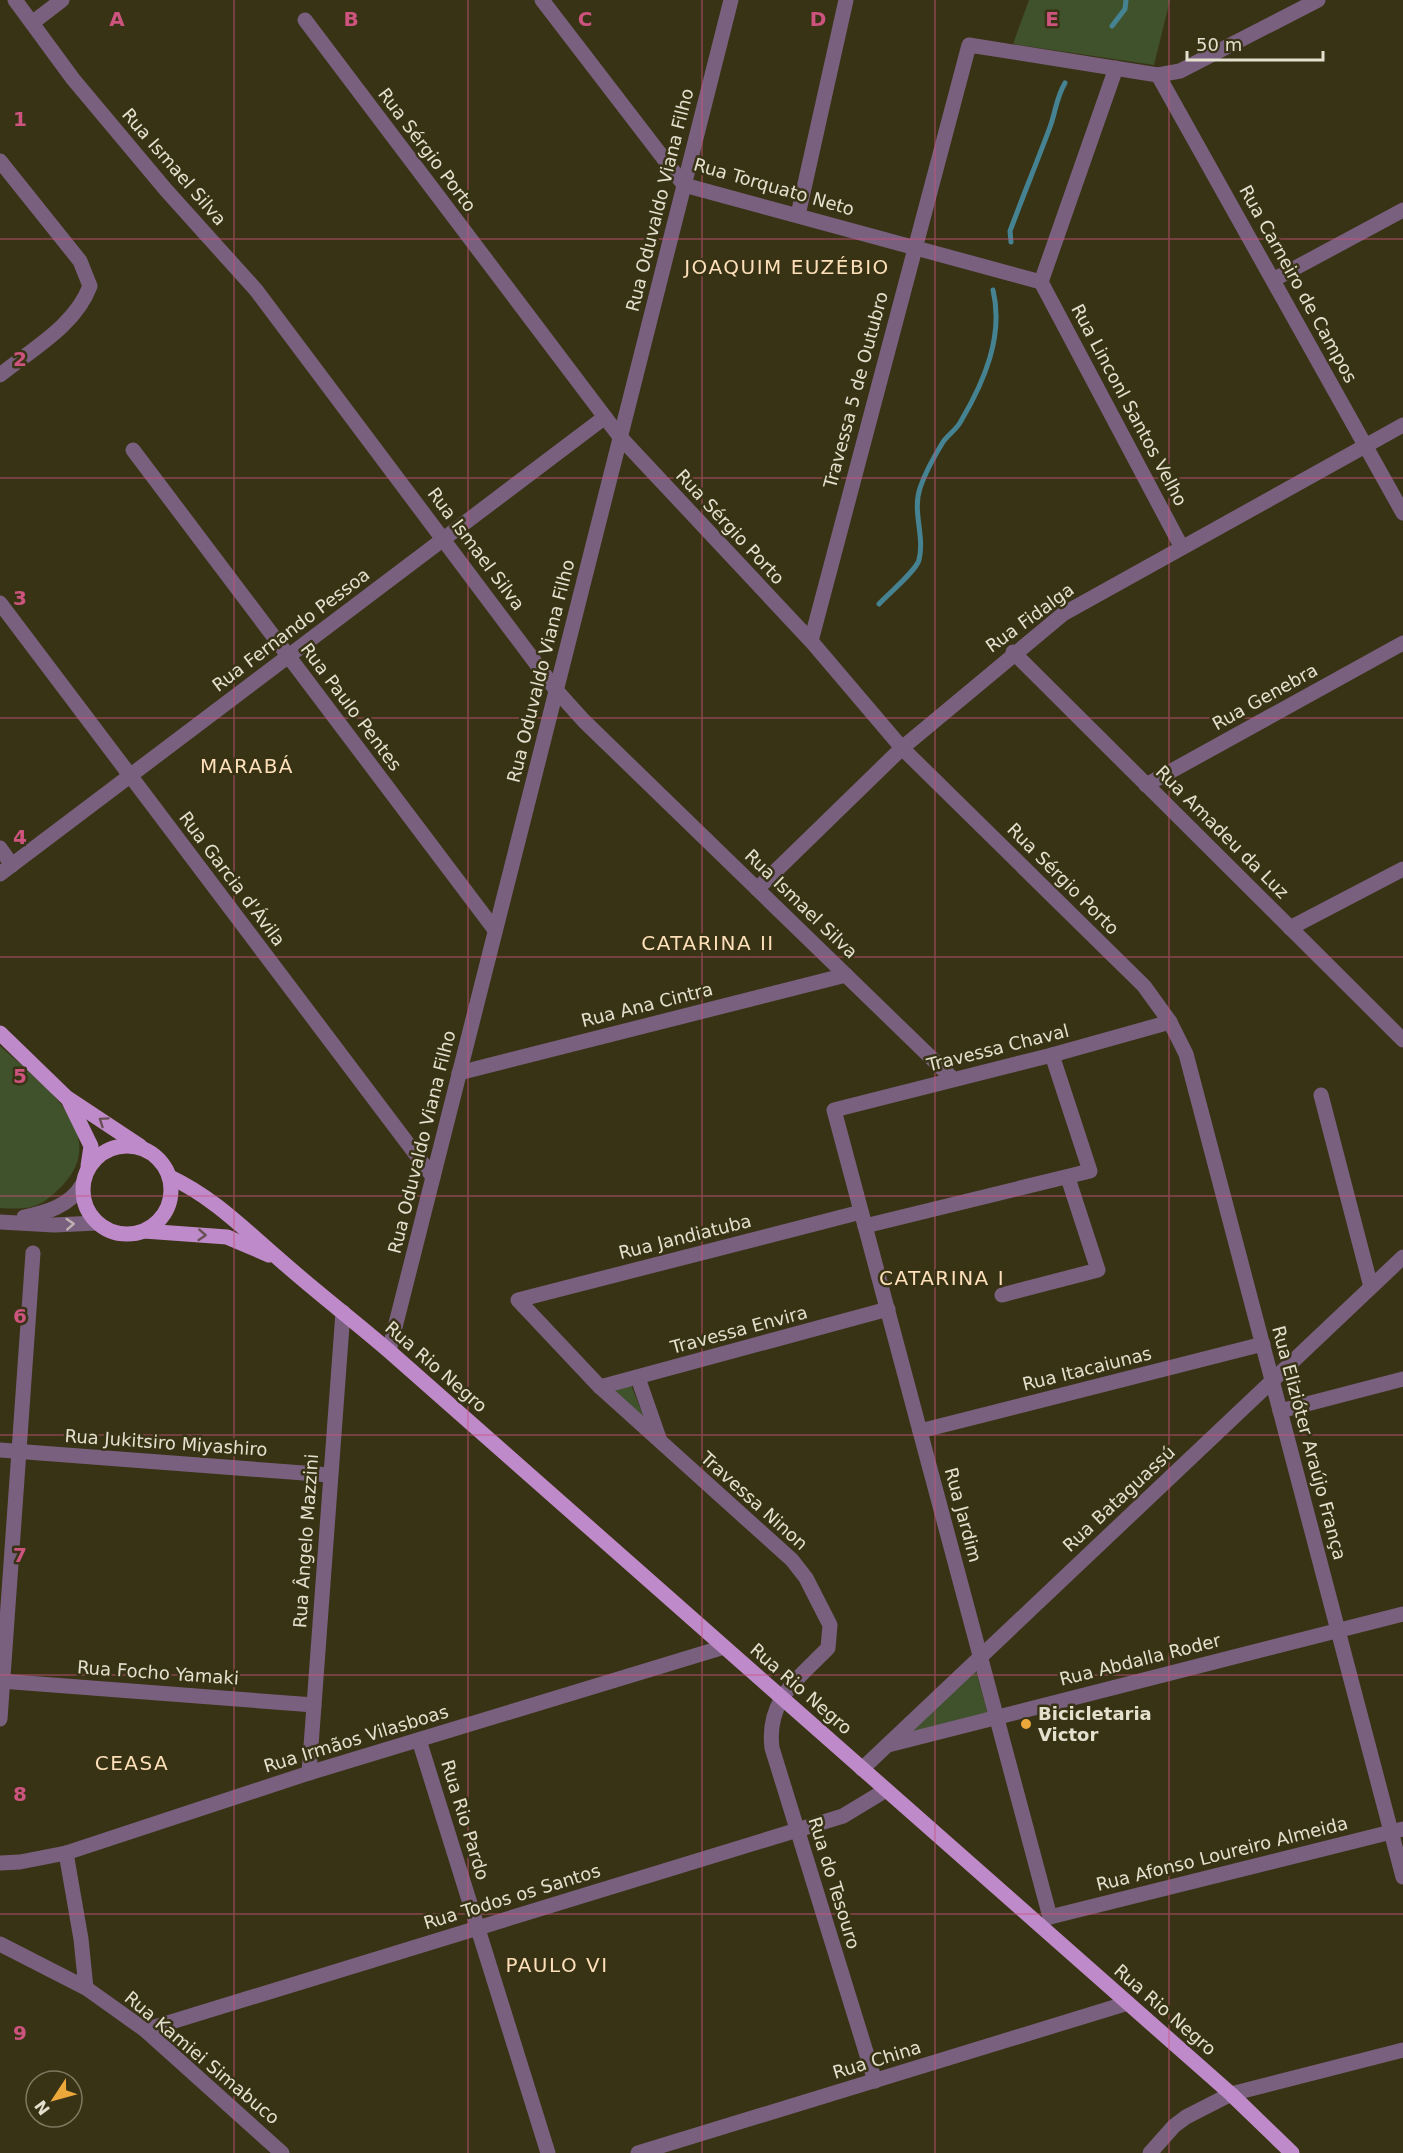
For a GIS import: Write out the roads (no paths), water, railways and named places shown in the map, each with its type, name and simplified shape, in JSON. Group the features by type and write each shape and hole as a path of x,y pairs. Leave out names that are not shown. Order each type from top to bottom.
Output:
{"main road":[{"path":"0,1033 66,1097 159,1158 170,1177 171,1199 162,1218 144,1231 119,1234 97,1223 85,1206 82,1185 91,1146 66,1097"},
{"path":"88,1166 110,1148 140,1146"},
{"name":"Rua Rio Negro","path":"170,1177 192,1187 227,1211 886,1790 1046,1922 1128,2003 1231,2094 1292,2153"},
{"name":"Rua Rio Negro","path":"144,1231 227,1237 279,1259"}],"street":[{"name":"Rua Ismael Silva","path":"15,0 87,96 166,190 256,290 556,690 584,721 953,1079"},
{"path":"32,23 62,0"},
{"name":"Rua Torquato Neto","path":"542,0 684,185 1041,282"},
{"name":"Rua Oduvaldo Viana Filho","path":"389,1351 731,0"},
{"path":"798,215 846,0"},
{"path":"1041,282 1116,68 1158,75 1180,71 1318,0"},
{"name":"Rua Sérgio Porto","path":"305,21 620,437 810,641 902,748 1144,986 1170,1022"},
{"name":"Travessa 5 de Outubro","path":"810,641 969,45 1116,68"},
{"name":"Rua Carneiro de Campos","path":"1158,75 1403,513"},
{"path":"0,161 80,261 90,286 83,305 67,322 0,375"},
{"path":"1273,279 1403,210"},
{"name":"Rua Linconl Santos Velho","path":"1041,282 1180,546"},
{"name":"Rua Fernando Pessoa","path":"6,869 605,417"},
{"name":"Rua Fidalga","path":"757,889 902,748 1013,652 1063,614 1180,546 1403,425"},
{"name":"Rua Paulo Pentes","path":"133,450 495,930"},
{"name":"Rua Garcia d'Ávila","path":"0,603 433,1177"},
{"name":"Rua Genebra","path":"1146,785 1403,644"},
{"name":"Rua Amadeu da Luz","path":"1013,652 1403,1040"},
{"path":"0,848 6,869"},
{"path":"1290,928 1403,869"},
{"name":"Rua Ana Cintra","path":"459,1073 846,975"},
{"name":"Travessa Chaval","path":"834,1110 1052,1055 1170,1022"},
{"name":"Rua Elizióter Araújo França","path":"1170,1022 1186,1054 1338,1630 1397,1830 1403,1877"},
{"name":"Rua Jandiatuba","path":"518,1300 863,1219 1068,1178 1090,1171 1052,1055"},
{"path":"1321,1095 1371,1287"},
{"name":"Rua Jardim","path":"834,1110 997,1717 1046,1922"},
{"path":"1002,1295 1098,1270 1068,1178"},
{"path":"0,1222 50,1212 78,1193 82,1185"},
{"path":"0,1222 54,1225 97,1223"},
{"path":"0,1719 5,1575 19,1451 33,1253"},
{"name":"Rua Bataguassú","path":"862,1769 1403,1257"},
{"name":"Travessa Ninon","path":"518,1300 600,1388 792,1560 806,1578 830,1625 828,1648 780,1697"},
{"name":"Travessa Envira","path":"600,1388 888,1309"},
{"name":"Rua Ângelo Mazzini","path":"309,1773 343,1312"},
{"name":"Rua Itacaiunas","path":"920,1431 1263,1344"},
{"name":"Travessa Ninon","path":"638,1378 661,1443"},
{"path":"1280,1411 1403,1379"},
{"name":"Rua Jukitsiro Miyashiro","path":"0,1450 330,1475"},
{"name":"Rua Abdalla Roder","path":"887,1745 1403,1614"},
{"name":"Rua Irmãos Vilasboas","path":"0,1863 20,1862 66,1853 309,1773 723,1647"},
{"name":"Rua Focho Yamaki","path":"1,1681 314,1705"},
{"name":"Rua do Tesouro","path":"780,1697 769,1728 771,1738 797,1830 875,2081"},
{"name":"Rua Rio Pardo","path":"419,1740 548,2153"},
{"name":"Rua Todos os Santos","path":"145,2030 843,1816 886,1790"},
{"name":"Rua Afonso Loureiro Almeida","path":"1046,1922 1397,1830"},
{"path":"66,1853 81,1939 86,1988"},
{"name":"Rua Kamiei Simabuco","path":"0,1944 86,1988 145,2030 282,2153"},
{"name":"Rua China","path":"638,2153 1128,2003"},
{"path":"1150,2153 1174,2126 1186,2117 1231,2094 1403,2050"}],"waterway":[{"path":"1112,26 1125,9 1126,0"},
{"path":"1011,242 1010,231 1065,83"},
{"path":"879,604 907,576 919,560 921,542 917,506 920,488 927,470 943,442 959,424 984,375 990,358 996,324 993,290"}],"place":[{"name":"Bicicletaria Victor","path":"1026,1724"}],"district":[{"name":"JOAQUIM EUZÉBIO","path":"787,267"},
{"name":"MARABÁ","path":"247,766"},
{"name":"CATARINA II","path":"708,943"},
{"name":"CATARINA I","path":"942,1278"},
{"name":"CEASA","path":"132,1763"},
{"name":"PAULO VI","path":"557,1965"}]}
